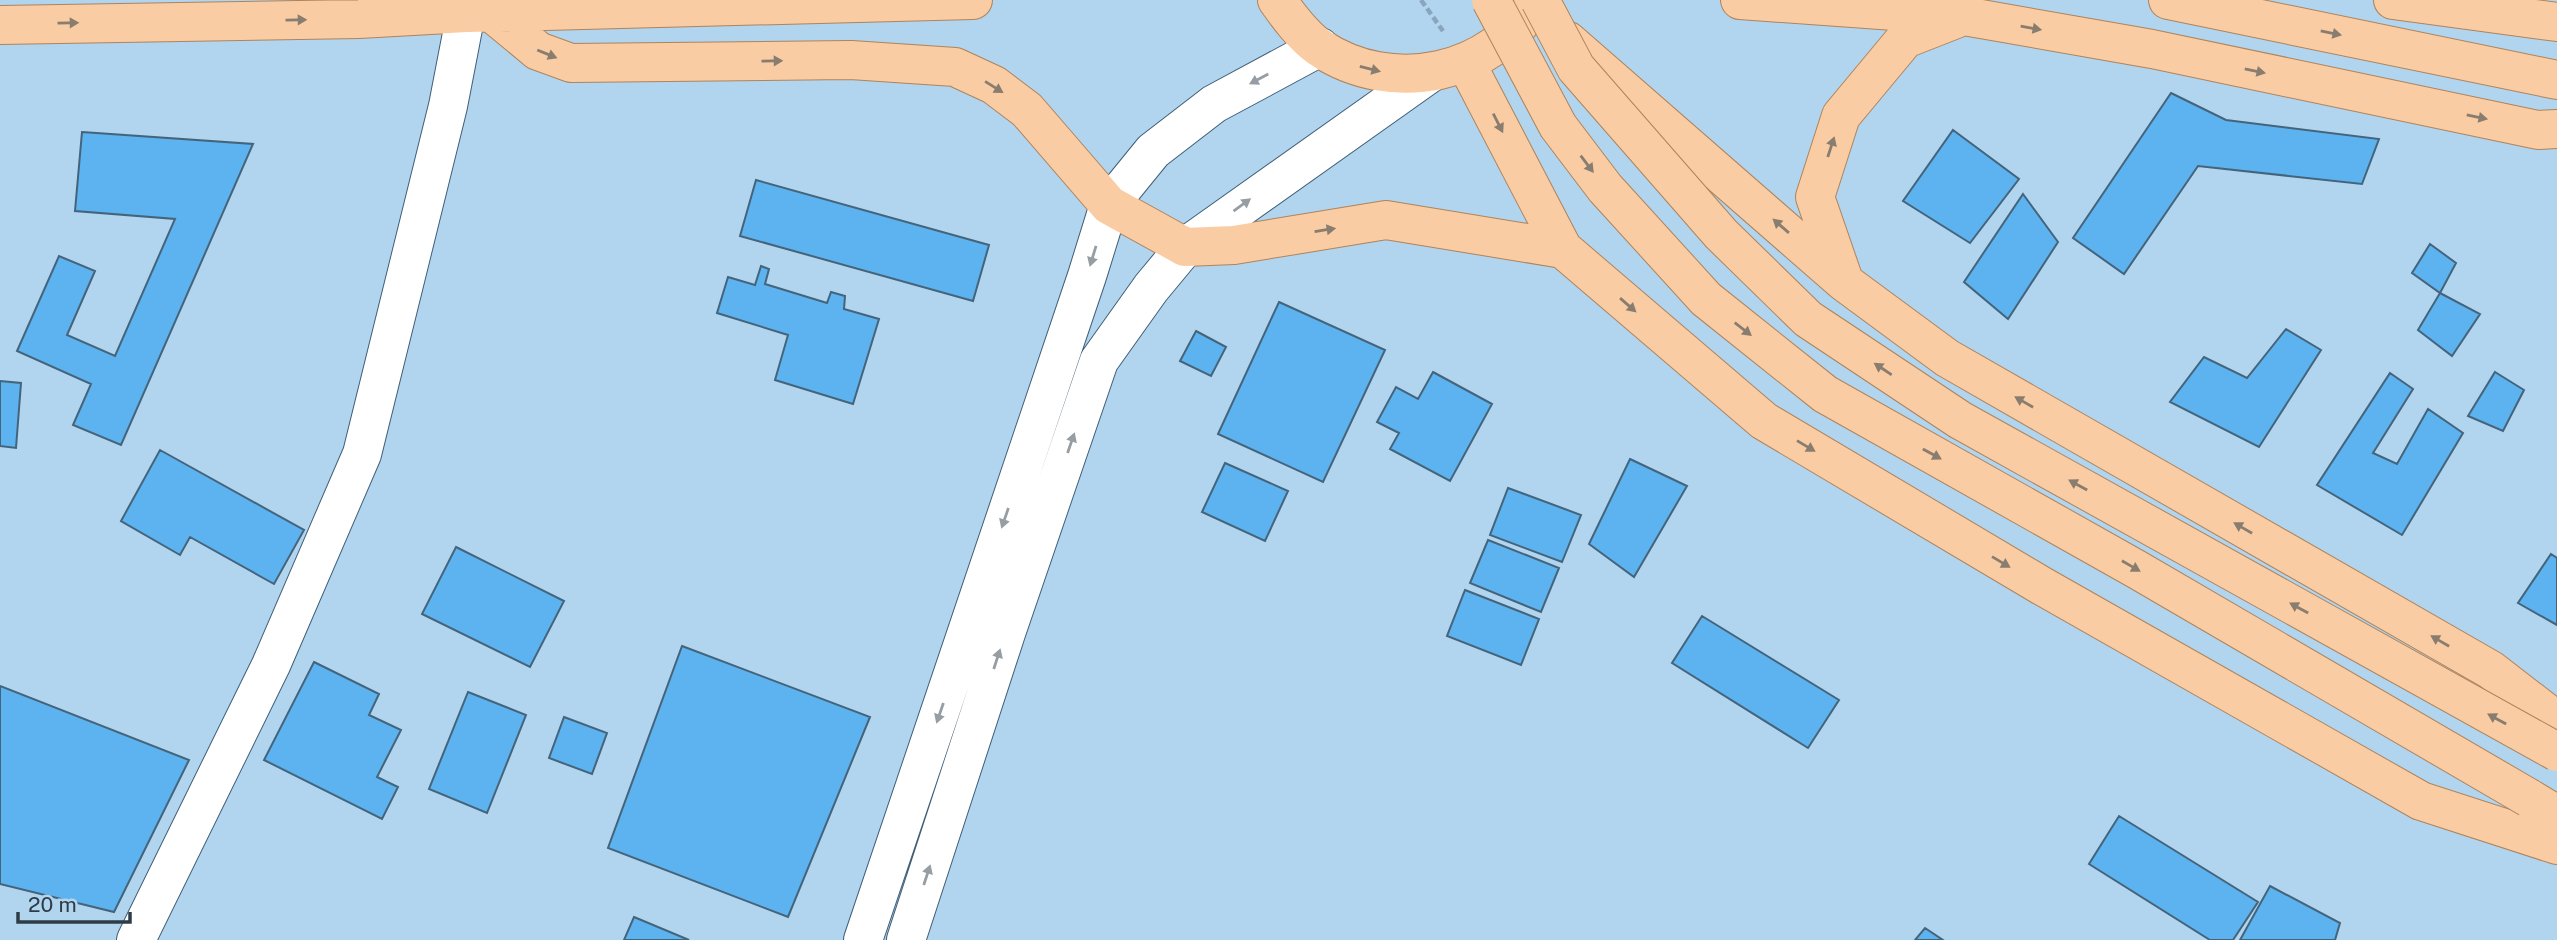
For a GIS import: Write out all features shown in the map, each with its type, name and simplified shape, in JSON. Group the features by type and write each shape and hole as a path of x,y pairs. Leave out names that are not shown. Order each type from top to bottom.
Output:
{"main road":[{"path":"0,25 359,19 479,13 973,0"},
{"path":"1277,0 1292,22 1320,47 1354,65 1391,74 1429,74 1466,63 1491,50 1513,31 1537,3"},
{"path":"1491,0 1558,126 1605,188 1706,299 1825,394 2136,569 2543,807"},
{"path":"1740,0 1964,16 2152,50 2538,130 2557,129"},
{"path":"2168,0 2557,80"},
{"path":"2393,0 2557,22"},
{"path":"1537,3 1844,282 1947,358 2491,670 2557,721"},
{"path":"1537,3 1576,68 1721,234 1808,319 1960,420 2557,752"},
{"path":"479,13 538,51 571,63 851,60 955,66 994,85 1027,110 1109,205 1185,247 1234,245 1386,220 1563,249"},
{"path":"136,940 271,664 362,454 448,106 479,13"},
{"path":"1844,282 1815,197 1841,116 1905,39 1964,16"},
{"path":"863,940 1109,205 1153,151 1214,104 1320,47"},
{"path":"1466,63 1563,249 1763,421 2042,586 2421,801 2557,845"},
{"path":"906,940 1006,633 1099,361 1151,288 1185,247 1429,74"}],"building":[{"path":"2171,93 2226,120 2379,139 2362,184 2198,166 2124,274 2073,238"},
{"path":"1953,130 2019,179 1970,243 1903,201"},
{"path":"82,132 253,144 121,445 73,425 91,384 17,351 59,256 95,271 67,335 115,356 175,219 75,211"},
{"path":"756,180 989,245 973,301 740,236"},
{"path":"2023,194 2058,242 2008,319 1964,282"},
{"path":"2430,244 2456,263 2440,293 2412,273"},
{"path":"761,266 769,269 765,284 827,303 831,292 845,296 844,309 879,319 853,404 775,380 788,335 717,313 728,277 755,285"},
{"path":"2440,293 2480,314 2452,356 2418,330"},
{"path":"1279,302 1385,350 1323,482 1218,434"},
{"path":"2286,329 2321,350 2259,447 2170,402 2204,357 2247,378"},
{"path":"1196,331 1226,347 1211,376 1180,361"},
{"path":"1433,372 1492,404 1450,481 1390,449 1399,433 1377,422 1396,387 1418,399"},
{"path":"2495,372 2524,390 2503,431 2468,416"},
{"path":"2390,373 2413,389 2373,453 2397,464 2428,409 2463,433 2402,535 2317,485"},
{"path":"0,381 21,383 16,448 0,446"},
{"path":"160,450 304,530 274,584 190,537 180,555 121,521"},
{"path":"1630,459 1687,486 1634,577 1589,544"},
{"path":"1225,463 1288,491 1265,541 1202,512"},
{"path":"1508,488 1581,515 1562,562 1490,535"},
{"path":"1488,540 1559,568 1541,612 1470,583"},
{"path":"456,547 564,601 530,667 422,614"},
{"path":"2551,554 2557,558 2557,625 2518,603"},
{"path":"1465,590 1539,619 1521,665 1447,636"},
{"path":"1702,616 1839,700 1808,748 1672,663"},
{"path":"682,646 870,717 788,917 608,848"},
{"path":"314,662 379,694 369,715 401,730 377,777 398,787 382,819 264,760"},
{"path":"0,686 189,760 114,912 0,884"},
{"path":"468,692 526,715 487,813 429,789"},
{"path":"564,717 607,733 592,774 549,758"},
{"path":"2119,816 2258,902 2233,940 2210,940 2089,864"},
{"path":"2270,886 2340,923 2335,940 2240,940"},
{"path":"634,917 689,940 624,940"},
{"path":"1925,928 1943,940 1915,940"}]}
